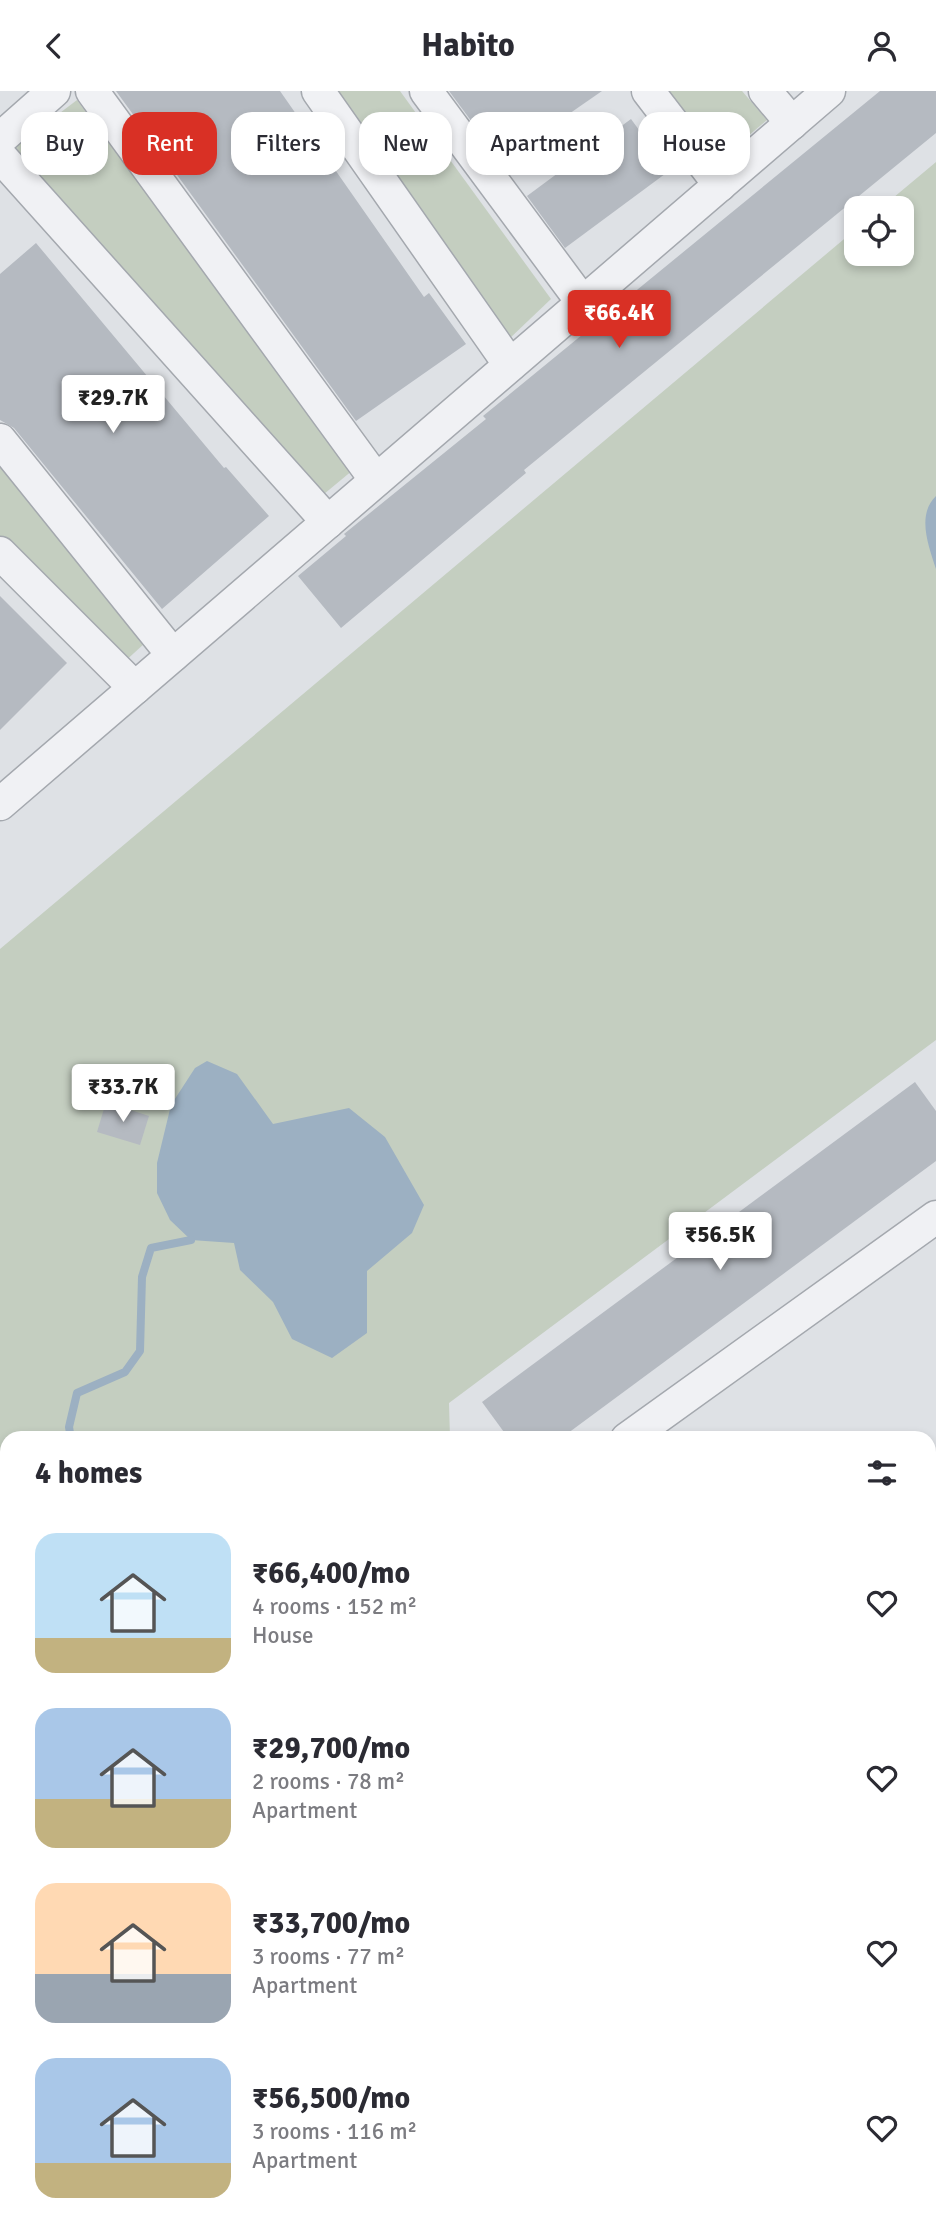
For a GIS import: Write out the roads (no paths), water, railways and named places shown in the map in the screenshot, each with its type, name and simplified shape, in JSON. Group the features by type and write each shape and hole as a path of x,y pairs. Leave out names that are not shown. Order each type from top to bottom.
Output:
{"street":[{"path":"0,139 54,91"},
{"path":"92,91 376,480"},
{"path":"318,91 510,365"},
{"path":"426,91 583,303"},
{"path":"648,91 720,185"},
{"path":"765,91 792,123"},
{"path":"1,802 829,91"},
{"path":"0,156 328,522"},
{"path":"0,440 173,655"},
{"path":"0,553 135,688"},
{"path":"638,1431 936,1217"}],"water":[{"path":"936,496 936,569 925,522 930,504"},
{"path":"207,1061 237,1074 273,1124 349,1108 385,1137 424,1205 412,1233 367,1271 367,1333 332,1358 292,1339 273,1302 240,1270 234,1243 191,1240 170,1220 157,1193 157,1163 171,1105 195,1068"}],"waterway":[{"path":"70,1431 77,1393 125,1372 140,1351 142,1277 151,1248 191,1240"}]}
